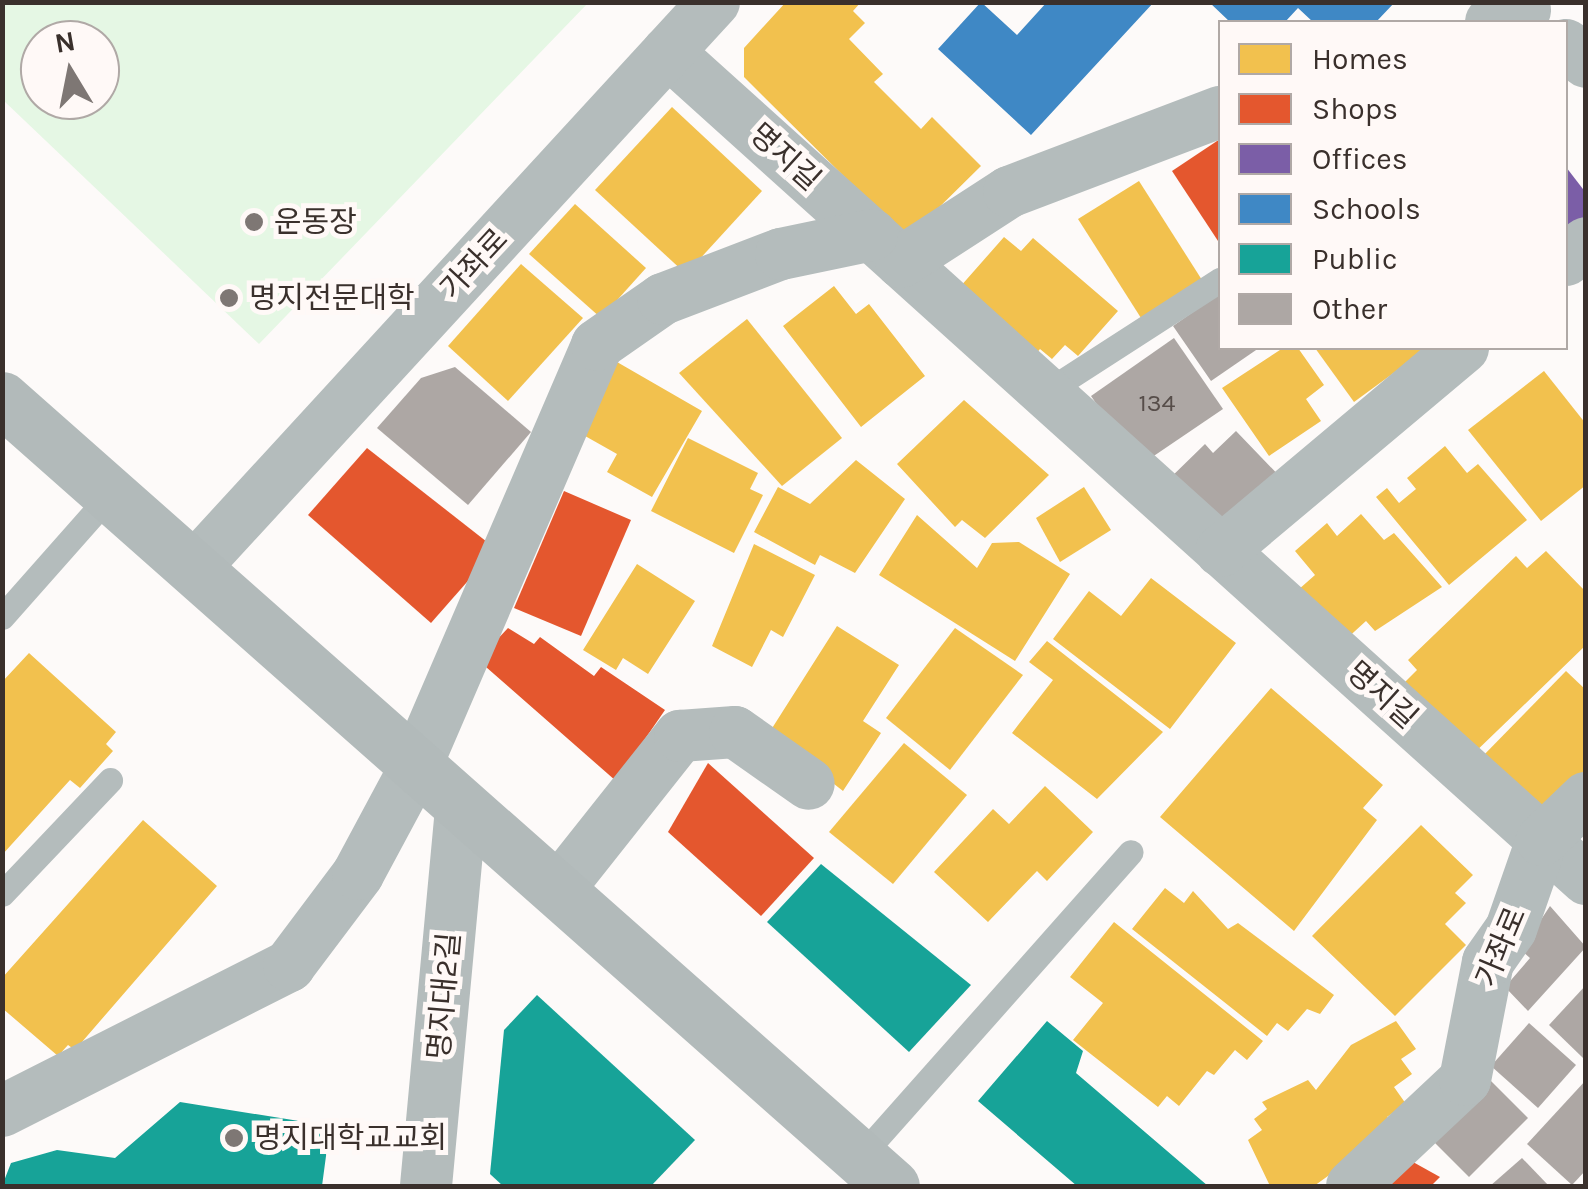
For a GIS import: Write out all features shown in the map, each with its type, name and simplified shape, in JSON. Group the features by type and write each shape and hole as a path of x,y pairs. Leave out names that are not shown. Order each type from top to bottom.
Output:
{"main road":[{"path":"2,399 875,1172"}],"street":[{"name":"가좌로","path":"193,569 714,2"},
{"name":"명지길","path":"668,52 1586,878"},
{"path":"2,1111 282,975 358,874 416,766 597,345 663,299 781,254 886,249 1010,192 1218,113"},
{"path":"1221,551 1461,350"},
{"path":"558,891 680,736 735,732 810,784"},
{"path":"1542,840 1586,798"},
{"name":"명지대2길","path":"426,1186 461,806"},
{"name":"가좌로","path":"1352,1186 1465,1080 1482,978 1542,840"}],"lane":[{"path":"1046,392 1218,281"},
{"path":"2,617 110,495"},
{"path":"2,894 110,780"},
{"path":"875,1172 1131,852"}],"green space":[{"name":"운동장","path":"3,2 588,3 259,344 24,120 120,120 120,20 20,20 20,116 3,100"}],"building: Homes":[{"path":"786,2 861,2 853,11 865,23 849,39 883,74 874,82 921,129 932,117 981,166 907,239 744,77 744,48"},
{"path":"672,107 762,191 686,274 595,190"},
{"path":"1139,181 1202,280 1141,318 1078,219"},
{"path":"575,204 646,268 601,318 529,254"},
{"path":"1004,237 1021,251 1033,238 1118,311 1078,356 1065,345 1052,359 1040,349 1028,363 952,296"},
{"path":"521,264 583,318 508,401 448,346"},
{"path":"834,286 856,314 869,304 925,376 861,427 783,326"},
{"path":"747,319 842,438 782,486 679,373"},
{"path":"1280,350 1299,350 1324,385 1306,399 1321,421 1269,456 1222,388"},
{"path":"1316,350 1425,350 1354,402"},
{"path":"617,362 702,411 652,497 607,472 617,454 578,432"},
{"path":"1544,371 1586,424 1586,485 1541,521 1468,430"},
{"path":"964,400 1049,475 985,538 962,520 955,527 897,464"},
{"path":"688,438 758,473 750,489 763,495 734,553 651,511"},
{"path":"1445,446 1467,473 1478,464 1527,520 1449,585 1376,497 1387,488 1399,503 1416,489 1407,478"},
{"path":"856,460 905,499 855,573 820,555 815,565 754,532 778,487 810,504"},
{"path":"1084,487 1111,530 1060,562 1036,518"},
{"path":"1361,514 1384,540 1394,533 1442,587 1375,631 1366,621 1343,642 1298,590 1315,575 1295,551 1327,523 1337,536"},
{"path":"917,515 977,568 992,543 1019,542 1070,574 1015,661 879,575"},
{"path":"754,544 815,575 783,637 771,630 752,667 712,646"},
{"path":"1546,551 1586,592 1586,645 1469,758 1400,687 1417,670 1408,660 1516,556 1527,568"},
{"path":"637,564 695,601 648,674 623,658 616,670 583,650"},
{"path":"1151,578 1236,643 1170,729 1053,639 1089,591 1121,616"},
{"path":"837,626 899,665 863,721 881,733 843,791 769,733"},
{"path":"955,628 1023,675 950,770 886,718"},
{"path":"1047,641 1163,732 1097,799 1012,733 1053,680 1029,662"},
{"path":"29,653 116,732 106,744 113,751 80,788 70,780 2,855 2,682"},
{"path":"1566,671 1586,690 1586,776 1547,816 1477,762"},
{"path":"1271,688 1383,785 1363,808 1377,820 1294,931 1160,817"},
{"path":"904,743 967,795 893,884 829,832"},
{"path":"1045,786 1093,832 1047,881 1037,871 988,922 934,872 993,809 1009,824"},
{"path":"143,820 217,886 75,1050 68,1045 58,1056 2,1008 2,978"},
{"path":"1421,825 1473,875 1455,893 1466,903 1445,924 1466,945 1395,1016 1312,936"},
{"path":"1165,888 1184,903 1193,891 1228,929 1238,923 1334,995 1320,1014 1307,1009 1288,1031 1277,1023 1267,1036 1132,929"},
{"path":"1114,922 1263,1041 1247,1060 1235,1050 1214,1075 1207,1071 1179,1106 1167,1096 1158,1107 1073,1040 1103,1003 1070,977"},
{"path":"1396,1021 1416,1049 1401,1059 1412,1074 1394,1087 1406,1104 1387,1117 1395,1128 1314,1186 1270,1186 1248,1140 1262,1130 1254,1119 1267,1109 1262,1102 1308,1080 1316,1090 1351,1045"}],"building: Shops":[{"path":"1218,140 1218,241 1172,171"},
{"path":"367,448 496,549 431,623 308,515"},
{"path":"564,491 631,520 581,636 514,608"},
{"path":"508,628 534,644 540,637 594,676 601,667 665,710 616,781 478,660"},
{"path":"708,763 814,858 761,916 668,832"},
{"path":"1404,1157 1440,1177 1431,1186 1372,1186"}],"building: Offices":[{"path":"1568,170 1586,193 1586,225 1568,239"}],"building: Schools":[{"path":"981,2 1017,35 1047,2 1154,2 1031,135 938,49"},
{"path":"1209,2 1395,2 1378,20 1311,20 1298,8 1287,20 1228,20"}],"building: Public":[{"path":"821,864 971,985 909,1052 767,922"},
{"path":"537,995 695,1140 651,1186 503,1186 490,1174 504,1030"},
{"path":"1047,1021 1083,1051 1076,1073 1208,1186 1077,1186 978,1101"},
{"name":"명지대학교교회","path":"180,1102 330,1126 322,1186 2,1186 11,1163 57,1150 115,1158"}],"building: Other":[{"path":"1218,294 1218,350 1256,350 1211,381 1173,326"},
{"path":"1174,338 1223,409 1139,466 1091,396"},
{"path":"455,367 531,432 468,505 377,428 421,378"},
{"path":"1236,431 1288,485 1235,536 1164,484 1205,444 1213,453"},
{"path":"1550,906 1586,947 1528,1011 1505,987 1530,958 1521,950"},
{"path":"1586,985 1586,1055 1583,1058 1549,1025"},
{"path":"1529,1023 1576,1065 1538,1108 1491,1066"},
{"path":"1487,1077 1528,1118 1469,1177 1427,1135"},
{"path":"1586,1080 1586,1170 1572,1185 1527,1144"},
{"path":"1522,1158 1549,1186 1490,1186"}],"place":[{"name":"운동장","path":"254,222"},
{"name":"명지전문대학","path":"229,298"},
{"name":"명지대학교교회","path":"234,1138"}]}
